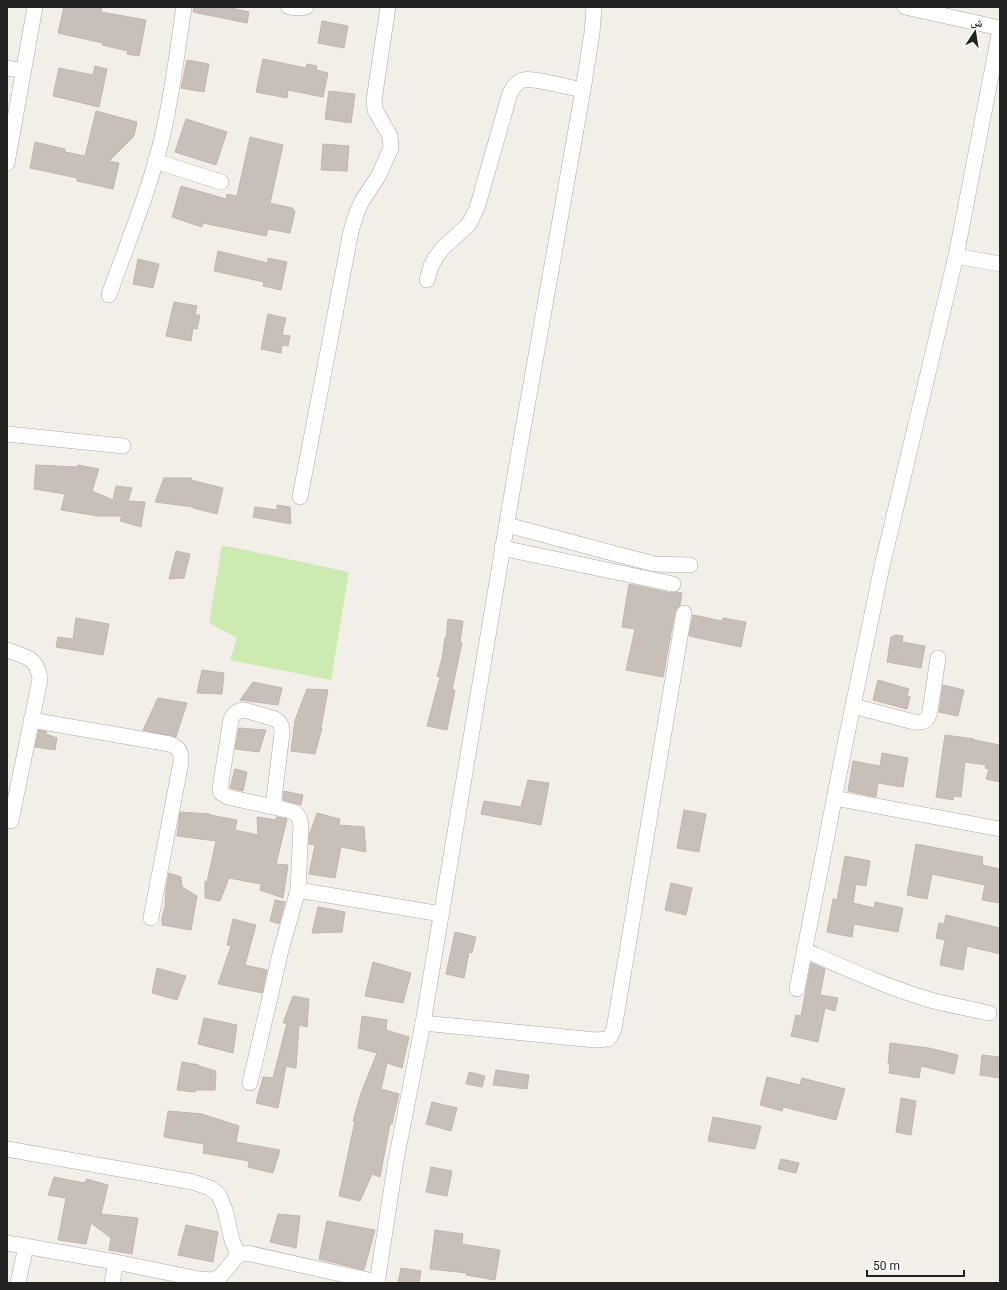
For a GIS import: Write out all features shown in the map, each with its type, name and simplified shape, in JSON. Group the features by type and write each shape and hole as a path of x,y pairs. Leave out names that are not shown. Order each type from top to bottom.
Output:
{"street":[{"path":"7,163 35,7"},
{"path":"109,295 149,183 167,115 184,7"},
{"path":"289,7 306,7"},
{"path":"300,497 347,246 354,220 362,201 379,175 391,148 390,136 375,110 374,100 388,7"},
{"path":"7,1243 116,1262 199,1279 212,1280 220,1277 238,1255 247,1253 377,1283 396,1160 423,1023 502,548 583,90 592,33 594,7"},
{"path":"797,989 834,798 888,544 956,256 1000,29 905,7"},
{"path":"7,68 23,71"},
{"path":"427,280 431,266 436,257 442,249 469,224 478,208 510,93 514,85 523,80 538,81 583,90"},
{"path":"155,161 221,182"},
{"path":"956,256 1000,264"},
{"path":"7,434 123,446"},
{"path":"507,525 654,564 690,565"},
{"path":"502,548 674,584"},
{"path":"423,1023 595,1040 608,1039 611,1035 614,1029 684,613"},
{"path":"7,650 26,657 35,663 39,670 40,679 11,821"},
{"path":"853,706 914,722 921,723 926,721 929,717 938,658"},
{"path":"250,1083 281,950 298,890 300,819 297,814 291,811 273,807 228,797 221,793 220,789 231,719 233,714 239,710 244,710 275,719 282,727 273,807"},
{"path":"31,720 170,744 176,746 179,750 181,762 151,918"},
{"path":"834,798 1000,829"},
{"path":"298,890 441,914"},
{"path":"804,950 899,990 928,999 989,1013"},
{"path":"7,1149 193,1182 210,1188 219,1195 238,1255"},
{"path":"18,1283 26,1246"},
{"path":"112,1283 116,1262"}],"green space":[{"path":"222,545 349,572 331,680 230,660 237,638 209,623"}],"building":[{"path":"64,7 102,7 101,12 146,20 139,56 127,54 128,51 102,45 103,43 58,33"},
{"path":"194,7 227,7 249,12 247,23 193,12"},
{"path":"322,21 348,26 344,48 318,43"},
{"path":"263,59 306,68 307,64 317,66 316,70 328,73 323,97 288,90 287,98 256,92"},
{"path":"187,60 209,64 204,92 181,88"},
{"path":"95,66 107,69 99,107 53,96 59,68 93,75"},
{"path":"329,91 355,94 351,123 325,119"},
{"path":"96,111 137,122 134,136 109,161 119,163 113,189 77,181 77,178 30,168 35,142 65,149 65,152 85,156"},
{"path":"186,119 227,132 216,165 175,152"},
{"path":"250,137 283,145 270,203 292,208 295,211 290,233 268,229 266,236 203,223 202,227 172,217 181,186 226,199 227,194 237,196"},
{"path":"323,144 349,146 347,171 321,170"},
{"path":"218,251 268,263 268,258 287,262 281,290 263,286 264,282 214,271"},
{"path":"138,259 159,264 153,288 133,284"},
{"path":"174,302 197,306 195,315 200,315 197,329 193,328 191,341 166,336"},
{"path":"268,314 286,318 282,335 290,336 288,346 282,345 281,353 261,349"},
{"path":"36,465 77,467 78,465 99,469 92,491 113,500 116,486 132,488 128,501 145,502 141,527 120,521 122,516 98,516 61,510 65,494 34,489"},
{"path":"164,478 192,478 191,480 223,488 217,514 193,508 194,507 155,502"},
{"path":"277,505 290,507 291,524 253,517 255,507 277,510"},
{"path":"176,551 190,554 184,578 169,579"},
{"path":"629,584 671,593 682,593 680,605 675,612 663,677 626,670 635,629 622,627"},
{"path":"693,615 722,621 723,618 746,622 741,647 689,636"},
{"path":"76,618 109,624 103,655 56,647 58,637 73,639"},
{"path":"448,619 463,621 460,642 462,643 452,690 455,690 447,730 427,726 440,677 437,676 442,659"},
{"path":"896,635 903,636 902,642 925,646 921,668 887,662 891,637"},
{"path":"202,670 224,673 222,694 197,693"},
{"path":"878,680 909,689 907,696 910,697 907,709 873,700"},
{"path":"253,682 282,688 278,705 240,700"},
{"path":"943,685 964,690 958,716 939,712"},
{"path":"307,689 328,690 322,728 315,754 291,751 295,720"},
{"path":"158,698 187,703 176,737 143,730"},
{"path":"239,728 266,730 259,752 235,749"},
{"path":"39,730 47,732 46,734 57,738 55,750 35,747"},
{"path":"945,735 974,739 1000,745 1000,782 986,779 989,769 985,768 986,765 965,762 961,797 954,796 953,800 936,797"},
{"path":"882,753 908,758 903,787 878,783 876,797 848,791 853,761 880,766"},
{"path":"235,769 247,772 243,791 230,788"},
{"path":"528,780 549,783 541,825 481,814 484,801 521,807"},
{"path":"284,791 303,795 301,805 283,800"},
{"path":"684,810 706,814 699,852 677,848"},
{"path":"180,812 210,814 237,820 235,830 258,835 257,817 276,820 276,817 287,819 276,864 288,865 283,898 260,890 261,884 229,878 220,901 205,898 205,881 207,882 216,841 177,836"},
{"path":"317,813 340,819 339,825 364,827 366,852 341,847 335,878 309,874 315,845 309,844 309,836"},
{"path":"916,844 983,857 982,865 1000,869 1000,903 982,900 985,885 932,874 927,899 907,895"},
{"path":"845,856 870,861 866,886 856,884 853,903 874,908 875,902 903,908 898,932 854,924 852,937 827,932 833,899 837,900"},
{"path":"169,873 181,877 182,887 197,896 191,930 162,925"},
{"path":"671,883 692,888 686,915 665,910"},
{"path":"275,900 285,902 279,924 270,921"},
{"path":"318,907 345,912 342,932 312,933"},
{"path":"946,915 1000,928 1000,954 967,946 963,970 940,965 945,940 936,938 939,923 944,924"},
{"path":"233,919 256,925 245,965 267,970 262,993 218,984 231,946 227,945"},
{"path":"455,932 476,937 472,953 469,952 464,978 446,974"},
{"path":"373,962 411,973 403,1003 365,996"},
{"path":"811,963 825,969 820,995 838,998 835,1011 825,1008 818,1042 791,1036 796,1015 801,1016"},
{"path":"157,968 186,976 177,1000 152,993"},
{"path":"293,996 309,999 307,1027 299,1025 296,1068 286,1066 278,1108 256,1103 263,1077 273,1078 287,1023 283,1023"},
{"path":"362,1016 387,1020 386,1030 409,1037 402,1068 387,1063 381,1089 399,1094 392,1124 390,1124 380,1177 372,1174 360,1201 339,1196 355,1121 353,1121 361,1093 377,1053 358,1048"},
{"path":"204,1018 237,1025 233,1053 198,1044"},
{"path":"890,1043 929,1048 958,1055 954,1074 921,1066 919,1078 889,1073 890,1064 888,1064"},
{"path":"982,1055 1000,1057 1000,1078 980,1075"},
{"path":"182,1062 199,1065 216,1071 215,1090 196,1090 195,1092 177,1090"},
{"path":"496,1070 529,1075 527,1089 493,1085"},
{"path":"469,1072 485,1076 482,1087 466,1084"},
{"path":"767,1077 800,1085 802,1078 845,1089 836,1120 783,1107 782,1111 760,1105"},
{"path":"901,1098 916,1101 911,1135 896,1132"},
{"path":"432,1102 457,1108 451,1131 426,1124"},
{"path":"168,1111 202,1114 239,1126 236,1142 280,1150 273,1173 248,1167 249,1161 203,1153 204,1144 164,1137"},
{"path":"713,1117 761,1126 755,1149 708,1141"},
{"path":"781,1159 799,1163 796,1173 778,1169"},
{"path":"431,1167 452,1171 447,1196 426,1192"},
{"path":"54,1177 84,1183 87,1179 108,1185 101,1214 138,1218 132,1254 109,1250 111,1238 91,1223 86,1244 58,1240 66,1198 48,1195"},
{"path":"278,1214 300,1216 296,1248 270,1242"},
{"path":"327,1221 375,1230 364,1270 319,1259"},
{"path":"186,1225 218,1232 213,1262 178,1255"},
{"path":"435,1230 463,1234 462,1244 500,1250 495,1280 466,1275 467,1273 430,1269"},
{"path":"401,1268 421,1271 419,1283 398,1283"}]}
